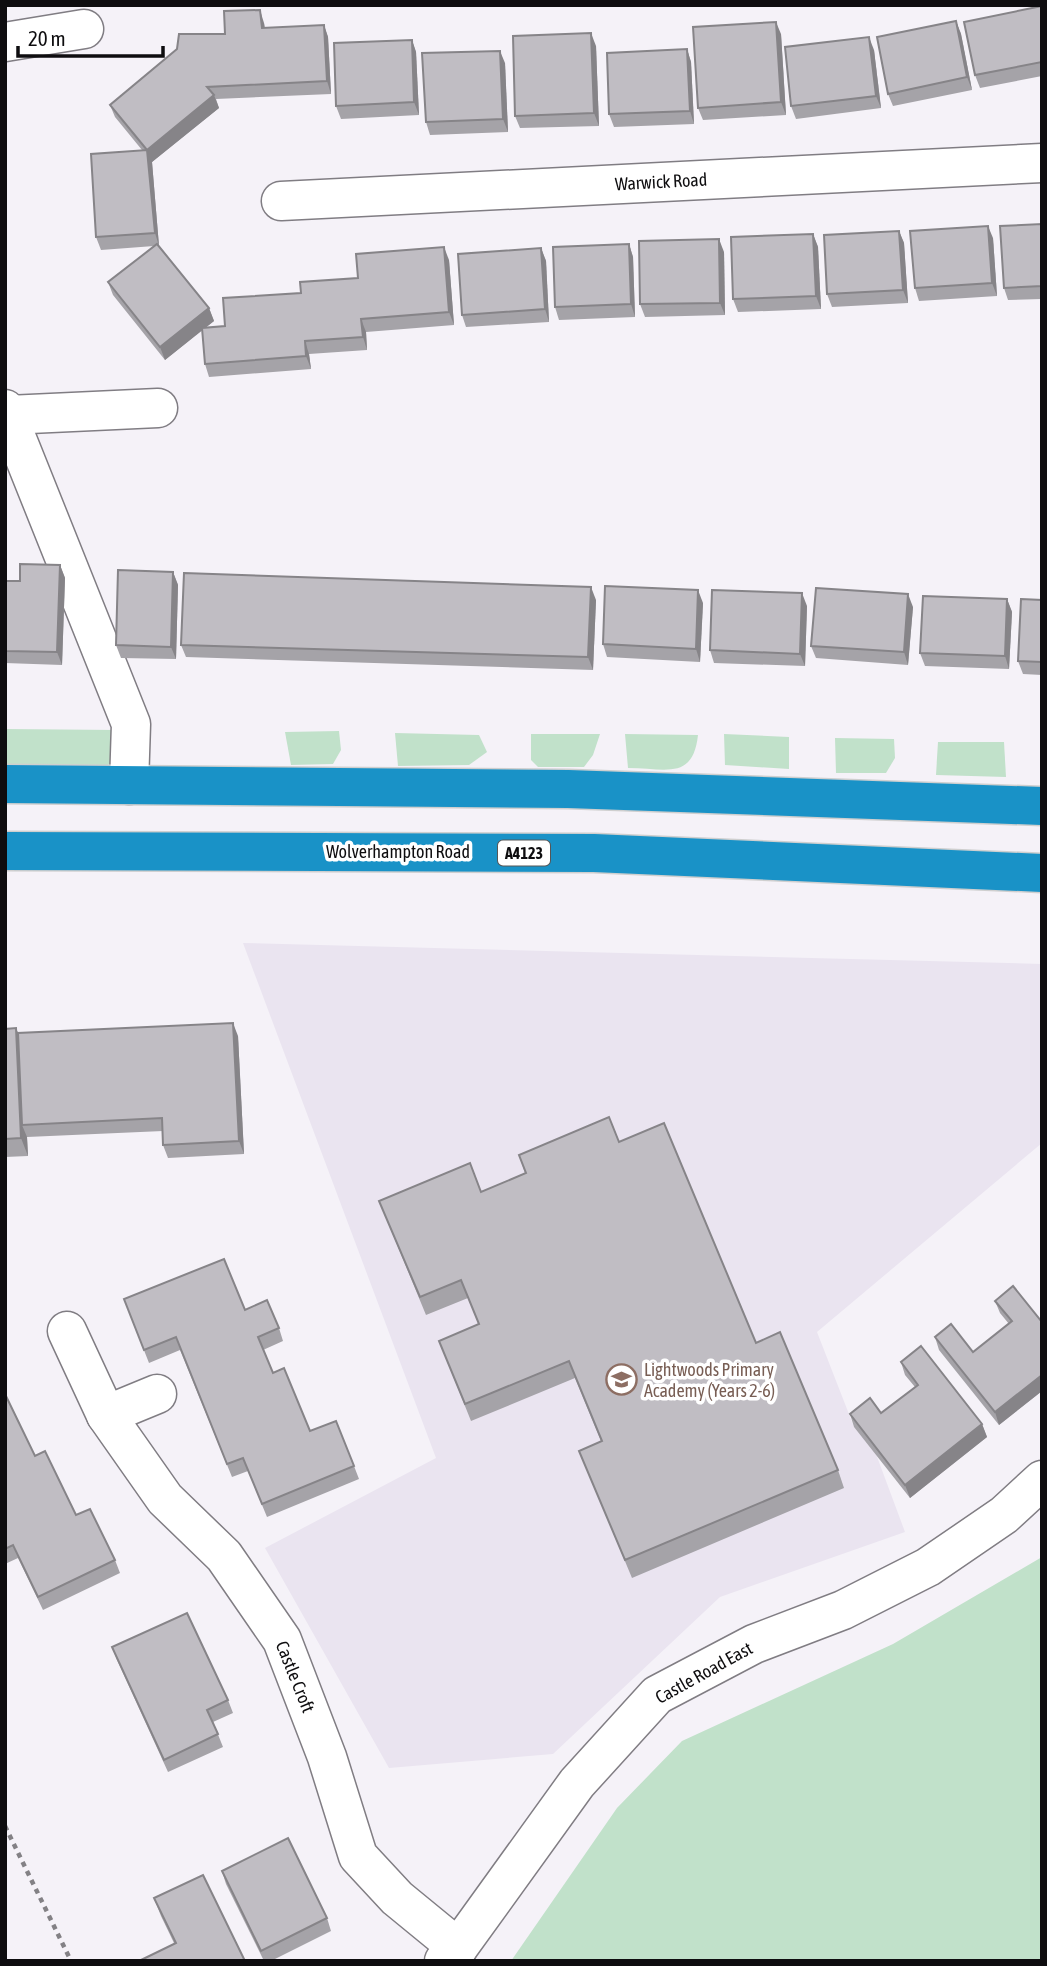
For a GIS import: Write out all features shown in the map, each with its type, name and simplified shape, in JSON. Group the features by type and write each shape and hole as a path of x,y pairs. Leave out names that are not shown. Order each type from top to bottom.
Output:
{"highway":[{"path":"5,784 568,789 1042,806"},
{"name":"Wolverhampton Road","path":"5,851 594,853 1042,873"}],"street":[{"path":"5,42 84,29"},
{"name":"Warwick Road","path":"281,201 1042,163"},
{"path":"129,785 131,724 6,412 158,408"},
{"name":"Castle Croft","path":"67,1331 106,1415 165,1499 224,1556 282,1640 327,1757 358,1856 451,1954"},
{"path":"106,1415 158,1394"},
{"name":"Castle Road East","path":"451,1954 577,1783 657,1695 754,1644 843,1611 928,1567 1004,1515 1042,1480"}],"path":[{"path":"5,1826 71,1961"}],"shaded area":[{"name":"Lightwoods Primary Academy (Years 2-6)","path":"243,943 1042,964 1042,1143 817,1332 854,1427 876,1454 905,1532 720,1597 553,1754 389,1768 265,1548 436,1458"}],"green space":[{"path":"5,729 117,730 116,759 108,765 5,765"},
{"path":"339,731 341,750 333,764 291,765 285,732"},
{"path":"395,733 479,735 487,752 469,765 398,766"},
{"path":"531,734 600,734 593,755 584,767 538,767 531,760"},
{"path":"625,734 698,735 690,760 683,766 665,770 628,768"},
{"path":"724,734 789,737 789,769 725,765"},
{"path":"835,738 894,739 895,758 886,773 836,773"},
{"path":"938,742 1004,742 1006,777 936,775"},
{"path":"1042,1557 1042,1961 511,1961 617,1808 682,1741 893,1644"}],"building":[{"path":"1042,6 1042,62 975,75 964,22"},
{"path":"260,10 262,28 324,25 327,81 207,87 214,95 147,150 110,105 177,49 179,34 225,34 224,11"},
{"path":"956,21 967,77 888,94 877,37"},
{"path":"776,22 781,102 698,108 693,27"},
{"path":"591,33 594,113 515,116 513,36"},
{"path":"869,37 876,96 791,106 785,47"},
{"path":"412,40 414,102 336,106 334,43"},
{"path":"687,49 690,111 609,114 607,53"},
{"path":"500,51 503,119 426,122 422,53"},
{"path":"147,150 155,233 96,237 91,154"},
{"path":"1042,224 1042,286 1004,288 1000,226"},
{"path":"988,226 992,283 915,288 910,231"},
{"path":"899,231 903,290 827,294 824,235"},
{"path":"813,234 816,296 733,299 731,237"},
{"path":"719,239 720,303 640,304 639,241"},
{"path":"157,244 209,308 160,347 108,282"},
{"path":"629,244 631,304 555,307 553,247"},
{"path":"444,247 449,312 361,319 363,337 305,341 306,356 205,364 202,328 225,326 223,298 301,293 300,282 358,278 356,254"},
{"path":"541,248 545,309 462,315 458,254"},
{"path":"20,564 60,565 57,652 5,651 5,581 20,581"},
{"path":"118,570 173,572 171,647 116,645"},
{"path":"184,573 591,587 588,657 181,645"},
{"path":"605,586 698,590 696,649 603,644"},
{"path":"816,588 908,594 904,652 811,646"},
{"path":"712,590 802,593 800,654 710,650"},
{"path":"923,596 1007,599 1005,656 920,653"},
{"path":"1021,599 1042,600 1042,662 1018,661"},
{"path":"233,1023 239,1141 163,1145 162,1118 22,1125 18,1033"},
{"path":"16,1028 21,1138 5,1139 5,1029"},
{"path":"609,1117 619,1142 664,1123 756,1343 780,1332 838,1470 625,1560 579,1451 602,1441 569,1361 465,1404 439,1341 479,1324 461,1280 420,1297 379,1201 470,1163 481,1192 526,1173 519,1155"},
{"path":"224,1259 245,1310 267,1300 279,1328 258,1337 273,1373 284,1368 310,1431 336,1421 354,1466 262,1504 243,1458 227,1464 176,1337 144,1350 124,1299"},
{"path":"1013,1286 1042,1322 1042,1375 995,1412 935,1337 951,1324 973,1352 1012,1321 995,1301"},
{"path":"921,1346 982,1424 905,1485 850,1414 870,1398 881,1413 918,1385 901,1362"},
{"path":"5,1394 35,1456 45,1451 76,1515 90,1509 115,1560 38,1597 13,1545 5,1549"},
{"path":"187,1613 228,1700 207,1710 218,1734 164,1760 112,1647"},
{"path":"288,1838 327,1918 261,1951 222,1871"},
{"path":"203,1875 245,1961 139,1961 176,1943 154,1898"}],"place":[{"name":"Lightwoods Primary Academy (Years 2-6)","path":"621,1380"}]}
